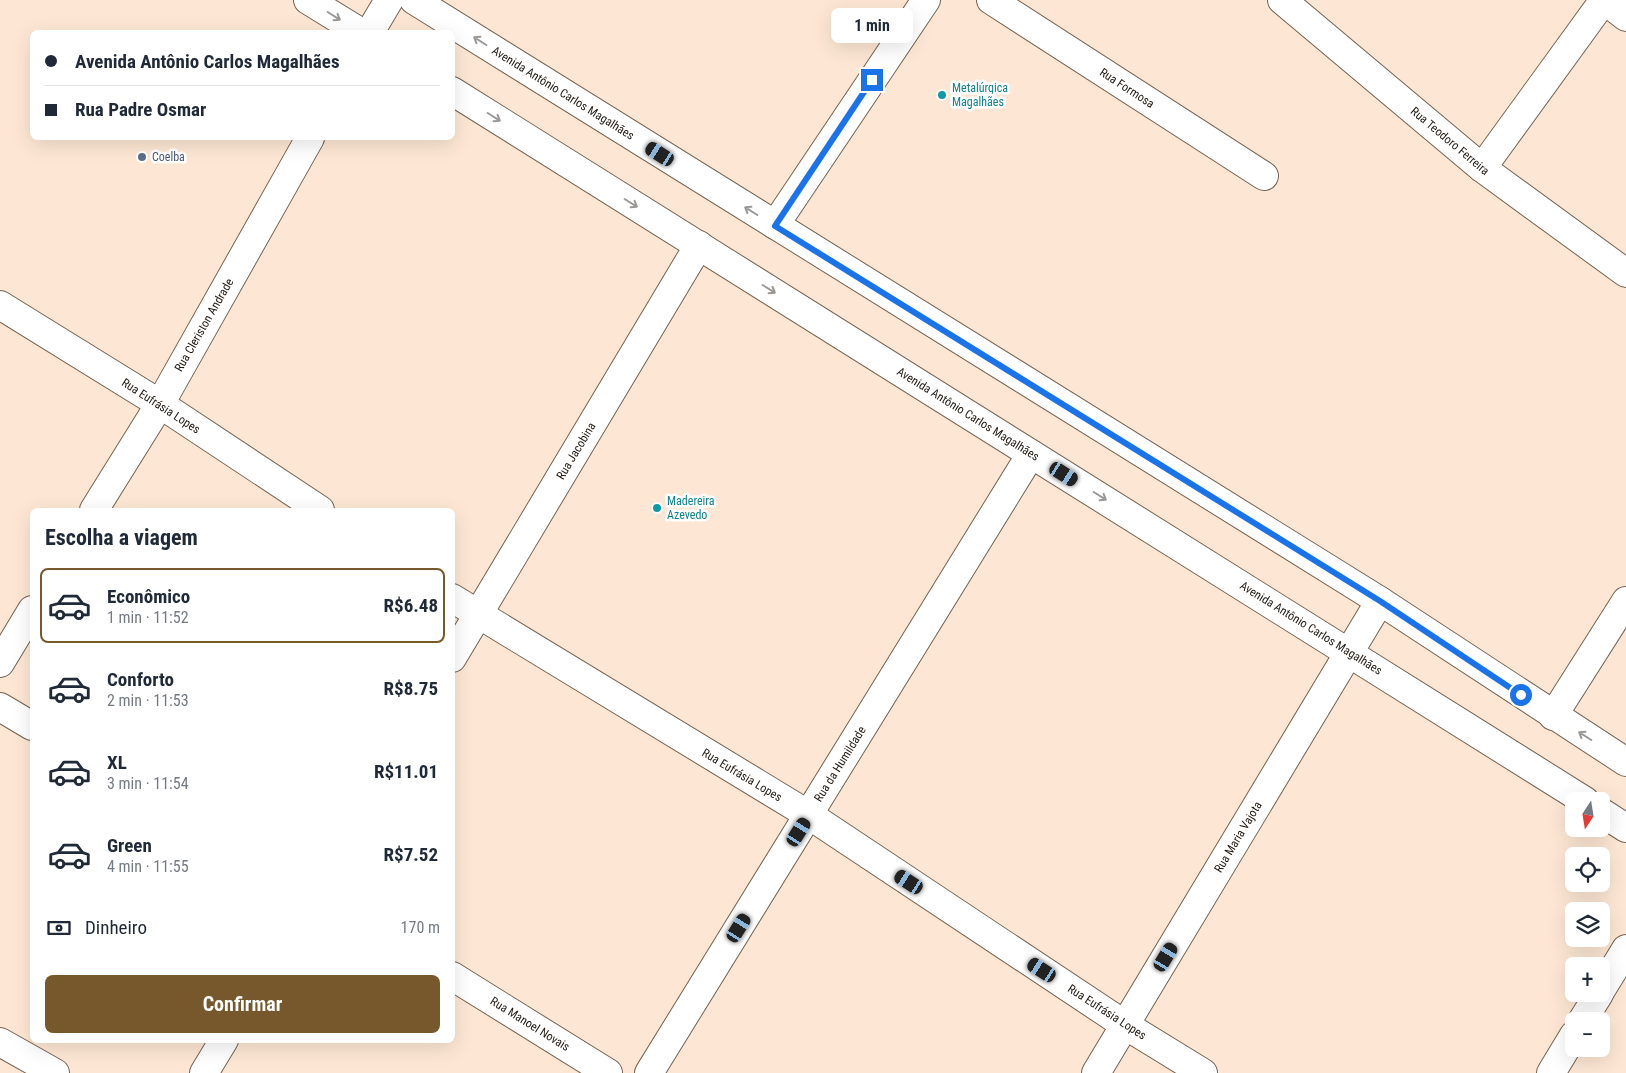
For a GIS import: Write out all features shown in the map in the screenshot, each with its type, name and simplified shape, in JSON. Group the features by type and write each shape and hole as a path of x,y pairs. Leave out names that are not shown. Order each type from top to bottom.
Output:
{"street":[{"path":"308,0 357,30"},
{"path":"371,30 389,0"},
{"name":"Avenida Antônio Carlos Magalhães","path":"414,0 1380,601 1626,762"},
{"path":"775,226 926,0"},
{"name":"Rua Formosa","path":"991,0 1264,176"},
{"name":"Rua Teodoro Ferreira","path":"1282,0 1482,168 1626,273"},
{"path":"1482,168 1604,0 1626,17"},
{"name":"Avenida Antônio Carlos Magalhães","path":"455,93 1571,792"},
{"name":"Rua Cleriston Andrade","path":"95,508 160,404 309,140"},
{"name":"Rua Jacobina","path":"455,653 699,246"},
{"name":"Rua Eufrásia Lopes","path":"0,305 160,404 317,508"},
{"name":"Rua da Humildade","path":"649,1073 1031,454"},
{"name":"Rua Eufrásia Lopes","path":"455,600 809,815 1125,1025 1204,1073"},
{"name":"Rua Maria Vajota","path":"1096,1073 1348,651 1380,601"},
{"path":"1553,716 1626,601"},
{"path":"0,663 30,613"},
{"path":"0,707 30,725"},
{"path":"1610,818 1626,828"},
{"path":"1610,975 1626,949"},
{"name":"Rua Manoel Novais","path":"455,978 608,1073"},
{"path":"0,1042 55,1073"},
{"path":"204,1073 222,1043"},
{"path":"1551,1073 1565,1050"}],"place":[{"name":"Metalúrgica Magalhães","path":"942,95"},
{"name":"Coelba","path":"142,157"},
{"name":"Madereira Azevedo","path":"657,508"}],"route":[{"path":"872,80 775,226 1380,601 1521,695"}]}
